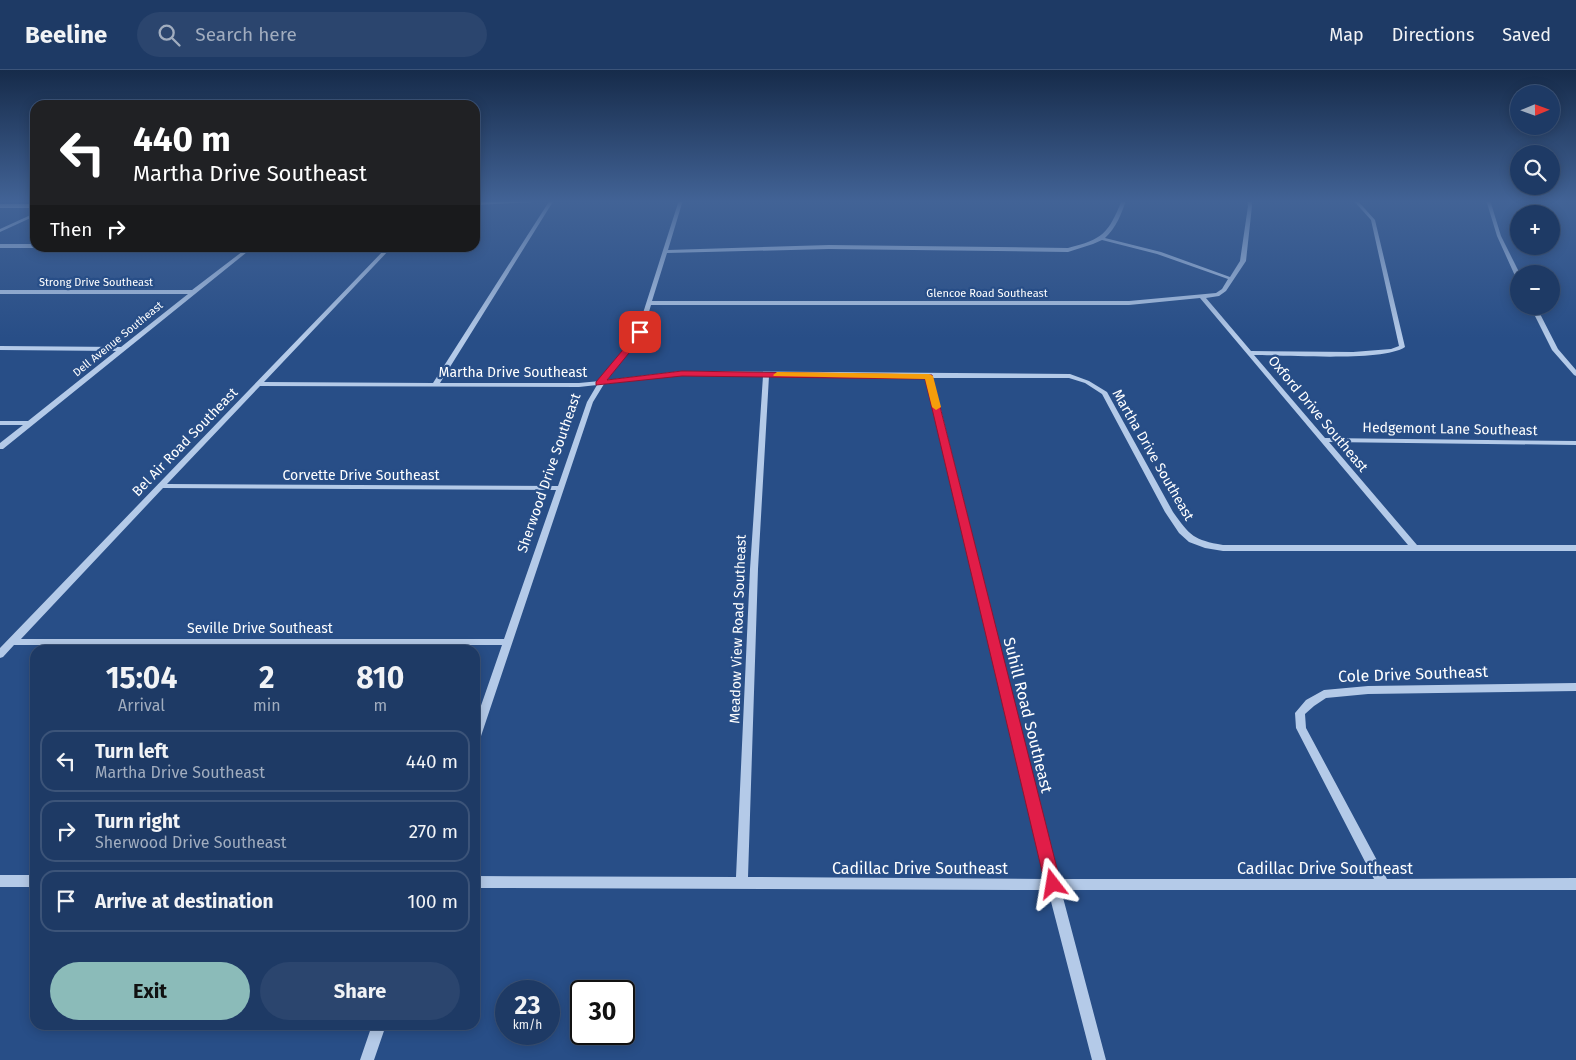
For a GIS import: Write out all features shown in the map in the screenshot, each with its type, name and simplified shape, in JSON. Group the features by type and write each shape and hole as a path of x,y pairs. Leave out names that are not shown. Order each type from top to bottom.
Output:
{"street":[{"path":"435,385 523,246"},
{"name":"Sherwood Drive Southeast","path":"480,724 590,402 599,384 640,332 668,246"},
{"path":"666,252 829,247 1044,251 1068,250 1080,246"},
{"path":"1132,246 1164,254 1232,279"},
{"name":"Glencoe Road Southeast","path":"650,303 1120,303 1202,298 1217,295 1224,290 1243,261 1245,246"},
{"path":"1249,352 1359,353 1396,351 1402,347 1379,246"},
{"path":"1504,246 1513,265"},
{"name":"Dell Avenue Southeast","path":"0,447 244,252"},
{"name":"Bel Air Road Southeast","path":"0,654 384,252"},
{"name":"Strong Drive Southeast","path":"0,292 192,292"},
{"name":"Oxford Drive Southeast","path":"1202,298 1414,547"},
{"path":"1538,315 1555,350 1576,374"},
{"path":"0,348 122,349"},
{"name":"Martha Drive Southeast","path":"258,384 599,384 682,373 1070,376 1087,382 1105,393 1169,512 1182,531 1198,543 1223,548 1576,548"},
{"name":"Meadow View Road Southeast","path":"742,884 754,569 766,374"},
{"name":"Suhill Road Southeast","path":"929,376 1053,884 1099,1060"},
{"path":"0,423 28,424"},
{"name":"Hedgemont Lane Southeast","path":"1323,440 1576,443"},
{"name":"Corvette Drive Southeast","path":"160,486 561,488"},
{"name":"Seville Drive Southeast","path":"12,642 508,642"},
{"name":"Cole Drive Southeast","path":"1383,884 1301,728 1300,713 1310,703 1324,694 1368,690 1576,687"},
{"path":"0,881 30,881"},
{"name":"Cadillac Drive Southeast","path":"480,882 1576,884"},
{"path":"367,1060 377,1030"}],"slow traffic":[{"path":"777,375 929,376 936,407"}],"route":[{"path":"640,332 599,384 682,373 929,376 1053,884"}]}
